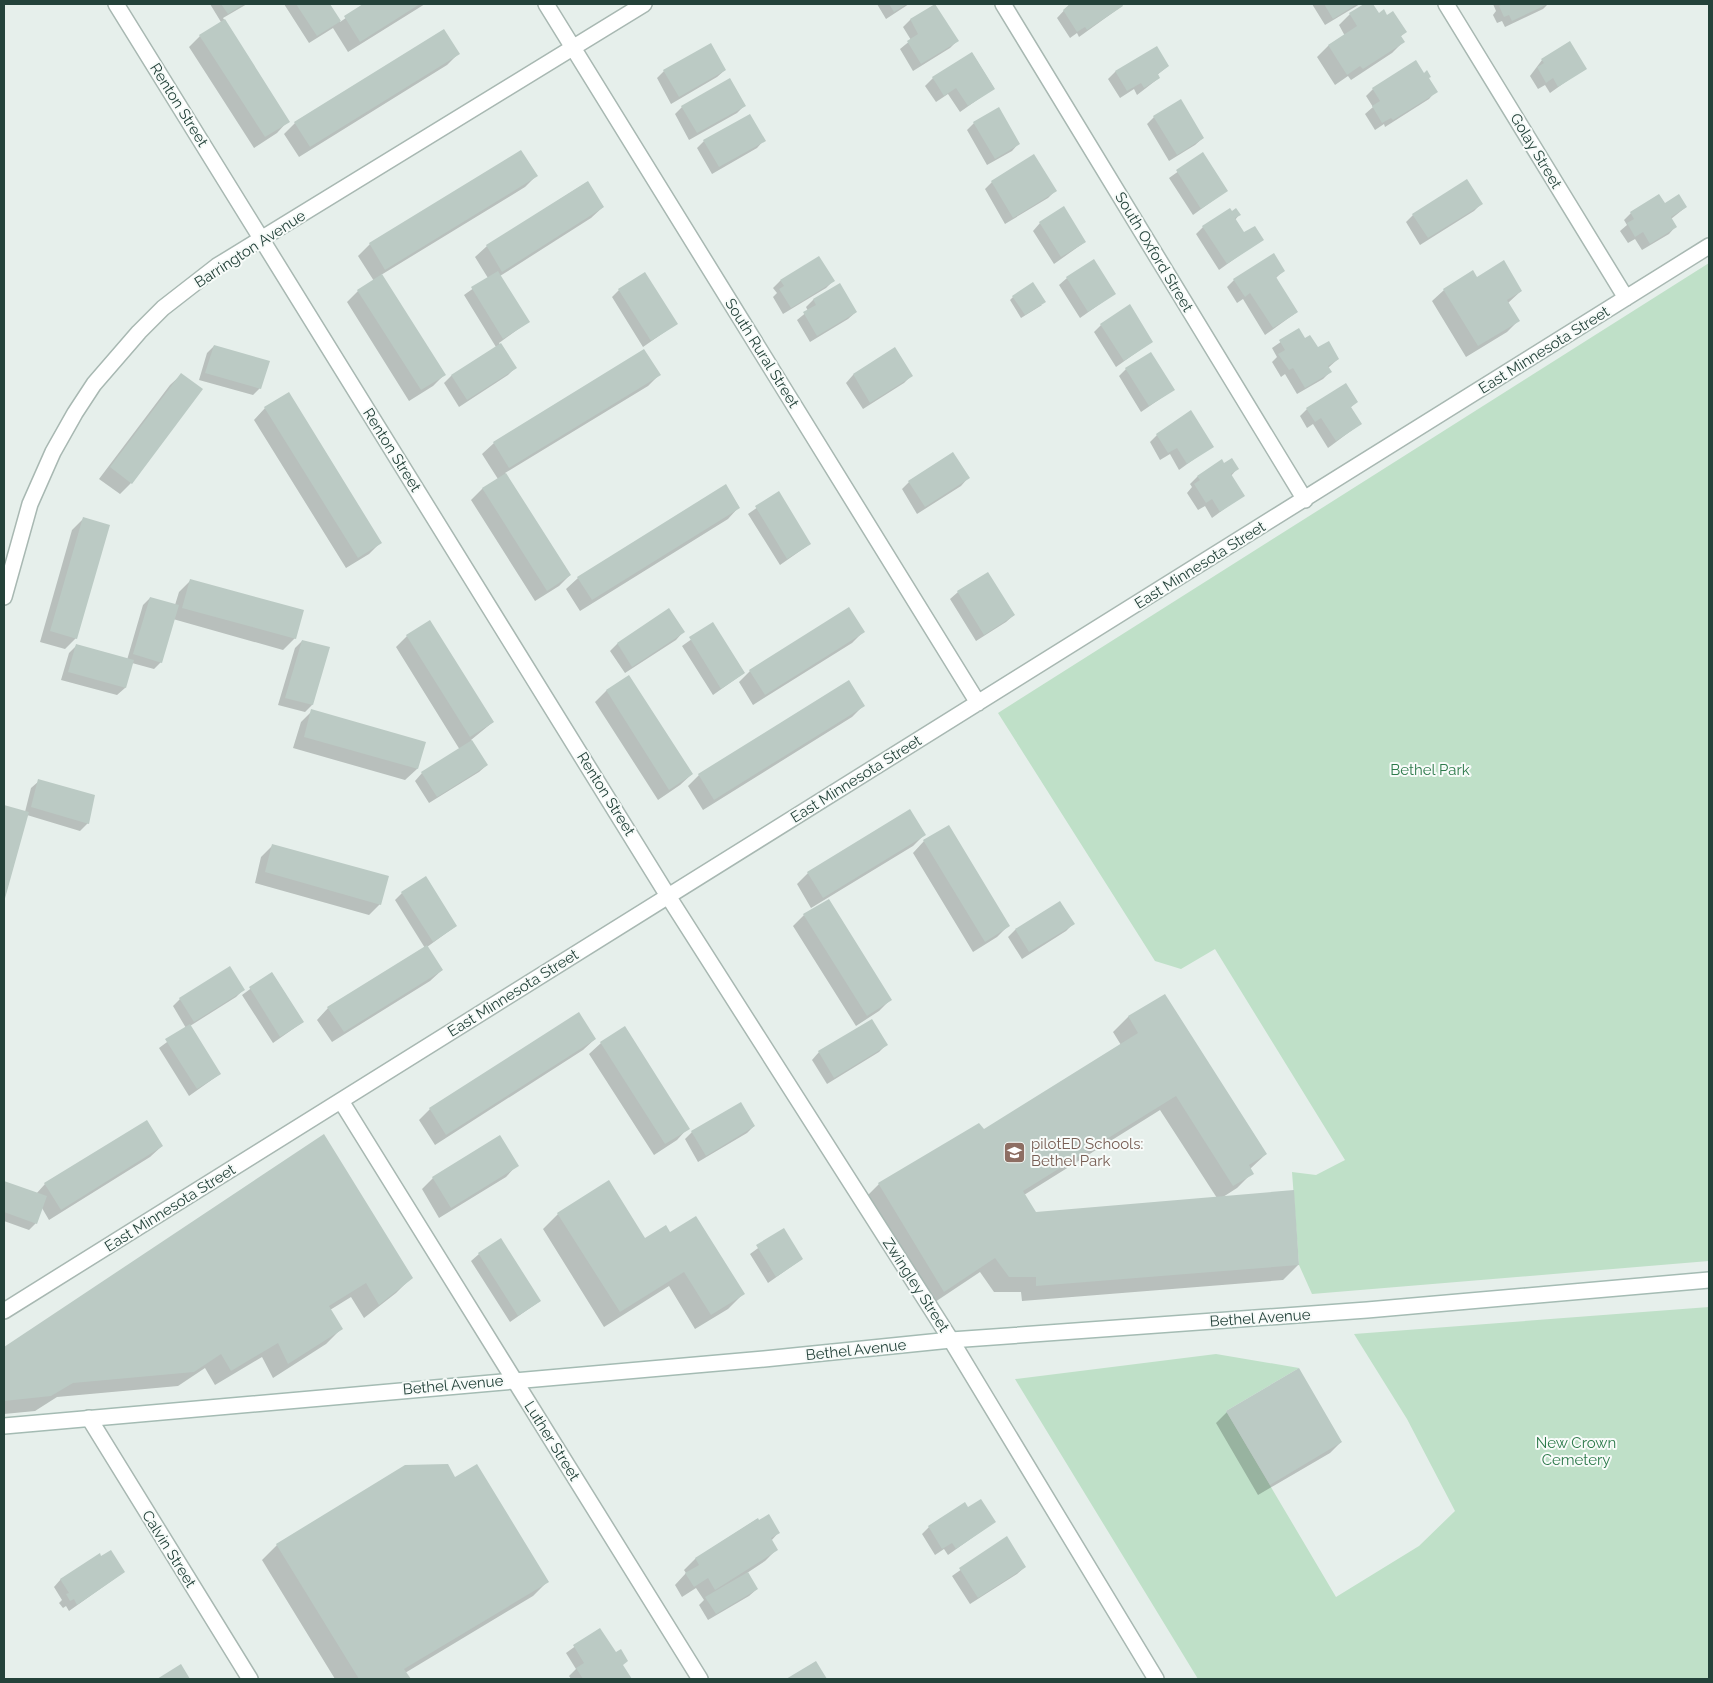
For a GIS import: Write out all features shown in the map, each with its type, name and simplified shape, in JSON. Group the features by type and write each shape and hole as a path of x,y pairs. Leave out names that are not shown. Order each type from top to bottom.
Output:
{"street":[{"name":"Renton Street","path":"116,4 668,896"},
{"name":"South Rural Street","path":"546,4 978,703"},
{"name":"Barrington Avenue","path":"4,597 30,504 58,442 94,384 139,332 163,308 217,266 644,4"},
{"name":"South Oxford Street","path":"1003,4 1305,500"},
{"name":"Golay Street","path":"1446,4 1626,298"},
{"name":"East Minnesota Street","path":"4,1311 1709,246"},
{"name":"Zwingley Street","path":"668,896 951,1340 1156,1679"},
{"name":"Luther Street","path":"341,1101 700,1679"},
{"name":"Bethel Avenue","path":"4,1426 764,1359 951,1340 1367,1310 1709,1280"},
{"name":"Calvin Street","path":"89,1418 250,1679"}],"green space":[{"name":"Bethel Park","path":"1709,263 1709,1261 1312,1294 1299,1265 1292,1172 1316,1175 1345,1160 1215,949 1181,969 1155,961 998,713"},
{"name":"New Crown Cemetery","path":"1709,1307 1709,1679 1198,1679 1015,1379 1216,1354 1299,1368 1226,1411 1336,1597 1419,1546 1455,1511 1407,1419 1354,1334"}],"building":[{"path":"221,4 244,4 228,14"},
{"path":"296,4 330,4 341,21 317,36"},
{"path":"363,4 420,4 360,42 344,16"},
{"path":"889,4 907,4 894,12"},
{"path":"935,4 959,41 921,64 907,41 918,34 910,19"},
{"path":"1070,4 1122,4 1123,6 1087,30 1085,27 1077,32 1063,10"},
{"path":"1324,4 1357,4 1333,19"},
{"path":"1364,4 1373,4 1379,13 1384,9 1387,15 1393,11 1407,32 1401,36 1405,42 1363,69 1360,66 1347,75 1328,45 1357,26 1349,13"},
{"path":"1503,4 1548,4 1512,21 1509,15 1504,17 1499,6"},
{"path":"225,19 290,122 265,137 199,35"},
{"path":"444,29 460,54 310,147 294,122"},
{"path":"1570,41 1587,69 1558,87 1553,78 1546,83 1537,67 1544,63 1541,59"},
{"path":"711,43 726,70 679,97 663,70"},
{"path":"1157,46 1169,66 1158,74 1160,78 1144,88 1141,83 1127,91 1115,71"},
{"path":"972,52 995,89 968,106 956,88 944,96 932,77"},
{"path":"1416,60 1424,73 1427,70 1431,77 1429,78 1438,92 1393,120 1391,118 1382,123 1372,106 1380,101 1372,88"},
{"path":"730,78 746,106 697,133 681,106"},
{"path":"1181,99 1204,138 1177,155 1153,116"},
{"path":"999,107 1020,144 995,159 973,122"},
{"path":"750,114 766,141 719,167 703,140"},
{"path":"521,150 538,176 385,270 369,243"},
{"path":"1203,152 1228,191 1201,209 1176,170"},
{"path":"1034,154 1057,191 1013,218 991,181"},
{"path":"1467,179 1483,204 1428,238 1412,214"},
{"path":"588,181 604,207 502,272 486,245"},
{"path":"1659,194 1665,203 1679,194 1687,207 1671,217 1677,227 1650,244 1643,232 1635,237 1627,223 1634,219 1630,212"},
{"path":"1064,206 1086,242 1061,257 1039,222"},
{"path":"1230,208 1232,211 1236,208 1241,215 1235,218 1244,232 1255,226 1264,240 1227,264 1202,226"},
{"path":"1274,253 1285,271 1276,277 1298,312 1273,328 1250,293 1245,297 1233,279"},
{"path":"819,256 835,281 791,308 779,289 784,286 780,280"},
{"path":"1094,259 1116,294 1088,312 1066,277"},
{"path":"1504,260 1522,291 1507,300 1520,321 1478,346 1443,289 1473,270 1477,277"},
{"path":"498,271 530,322 503,339 471,287"},
{"path":"645,272 678,324 651,341 618,289"},
{"path":"382,274 446,375 421,390 357,290"},
{"path":"1033,282 1046,302 1025,315 1012,296"},
{"path":"840,283 857,312 817,336 803,312 816,305 813,299"},
{"path":"1130,304 1153,342 1124,361 1100,324"},
{"path":"1299,328 1305,338 1310,335 1318,347 1329,341 1339,359 1328,366 1332,372 1305,388 1293,368 1289,370 1278,354 1285,350 1279,340"},
{"path":"501,343 517,368 467,400 451,375"},
{"path":"214,345 270,361 261,389 205,373"},
{"path":"895,347 913,376 870,403 853,374"},
{"path":"644,349 661,375 509,468 493,442"},
{"path":"1151,352 1175,390 1149,406 1125,368"},
{"path":"181,373 203,389 132,484 110,467"},
{"path":"1346,383 1358,402 1351,407 1362,424 1336,441 1321,418 1315,422 1306,408"},
{"path":"289,392 382,543 358,558 264,407"},
{"path":"1191,410 1214,447 1187,464 1177,448 1168,453 1156,434"},
{"path":"953,452 970,478 925,507 908,481"},
{"path":"1232,458 1239,469 1231,474 1245,496 1220,512 1212,499 1206,503 1194,484 1200,480 1197,476 1222,459 1224,463"},
{"path":"506,473 571,575 547,591 482,488"},
{"path":"726,484 740,508 592,600 577,577"},
{"path":"779,491 811,544 787,559 755,506"},
{"path":"83,517 110,525 77,639 50,631"},
{"path":"988,572 1015,615 984,635 957,591"},
{"path":"190,579 304,610 296,639 182,608"},
{"path":"150,597 179,605 162,663 133,654"},
{"path":"849,607 865,632 765,695 749,670"},
{"path":"669,608 685,632 632,667 617,643"},
{"path":"430,620 494,722 470,737 406,635"},
{"path":"713,622 745,673 721,689 689,637"},
{"path":"302,640 330,647 313,705 285,698"},
{"path":"76,644 134,660 126,688 68,672"},
{"path":"629,675 693,774 669,790 606,690"},
{"path":"849,680 865,706 714,800 698,774"},
{"path":"311,709 426,742 418,769 304,737"},
{"path":"472,740 488,765 437,797 421,772"},
{"path":"38,779 95,795 89,824 31,807"},
{"path":"4,805 29,812 4,902"},
{"path":"910,809 926,835 823,898 807,872"},
{"path":"949,825 1010,926 985,942 923,840"},
{"path":"272,844 389,876 381,905 265,872"},
{"path":"426,876 457,926 433,942 401,892"},
{"path":"829,899 892,1000 867,1016 803,914"},
{"path":"1060,901 1075,924 1029,952 1015,929"},
{"path":"427,945 443,970 344,1032 327,1007"},
{"path":"230,966 245,990 194,1022 179,998"},
{"path":"272,972 304,1022 280,1037 249,987"},
{"path":"1165,994 1267,1154 1249,1165 1254,1174 1233,1186 1176,1096 1023,1191 1036,1212 1294,1190 1299,1265 1036,1286 1036,1277 1009,1277 995,1258 944,1292 878,1183 979,1123 984,1129 1138,1033 1128,1016"},
{"path":"579,1012 596,1039 446,1135 429,1108"},
{"path":"872,1019 888,1045 834,1078 818,1051"},
{"path":"190,1024 221,1074 197,1089 165,1039"},
{"path":"625,1026 690,1129 665,1144 600,1042"},
{"path":"741,1102 755,1126 706,1156 691,1131"},
{"path":"147,1120 163,1146 61,1210 44,1183"},
{"path":"324,1134 413,1278 379,1305 366,1283 329,1306 343,1329 288,1364 278,1343 231,1371 221,1354 194,1372 73,1383 51,1396 4,1401 4,1347"},
{"path":"500,1135 519,1166 451,1208 432,1177"},
{"path":"609,1180 645,1238 666,1225 670,1232 696,1216 745,1294 711,1315 684,1272 620,1312 557,1213"},
{"path":"4,1181 47,1196 37,1224 4,1212"},
{"path":"784,1228 803,1259 776,1277 756,1245"},
{"path":"501,1238 541,1301 518,1316 478,1253"},
{"path":"1299,1368 1342,1442 1270,1485 1226,1411"},
{"path":"448,1464 455,1477 477,1464 549,1582 404,1669 411,1679 359,1679 276,1544 405,1465"},
{"path":"981,1499 996,1522 956,1549 952,1543 942,1549 928,1526 965,1502 968,1507"},
{"path":"769,1514 780,1533 771,1538 778,1550 715,1590 708,1578 694,1587 685,1573 699,1565 695,1558 758,1518 759,1520"},
{"path":"1007,1536 1026,1567 978,1598 959,1568"},
{"path":"111,1550 125,1572 77,1605 74,1599 70,1601 66,1594 69,1593 60,1579 100,1553 101,1556"},
{"path":"748,1572 758,1589 716,1614 705,1597"},
{"path":"600,1628 616,1652 621,1649 628,1661 623,1665 632,1679 583,1679 576,1668 584,1663 573,1645"},
{"path":"816,1661 827,1679 786,1679"},
{"path":"181,1664 190,1679 157,1679"}],"place":[{"name":"pilotED Schools: Bethel Park","path":"1015,1153"}]}
